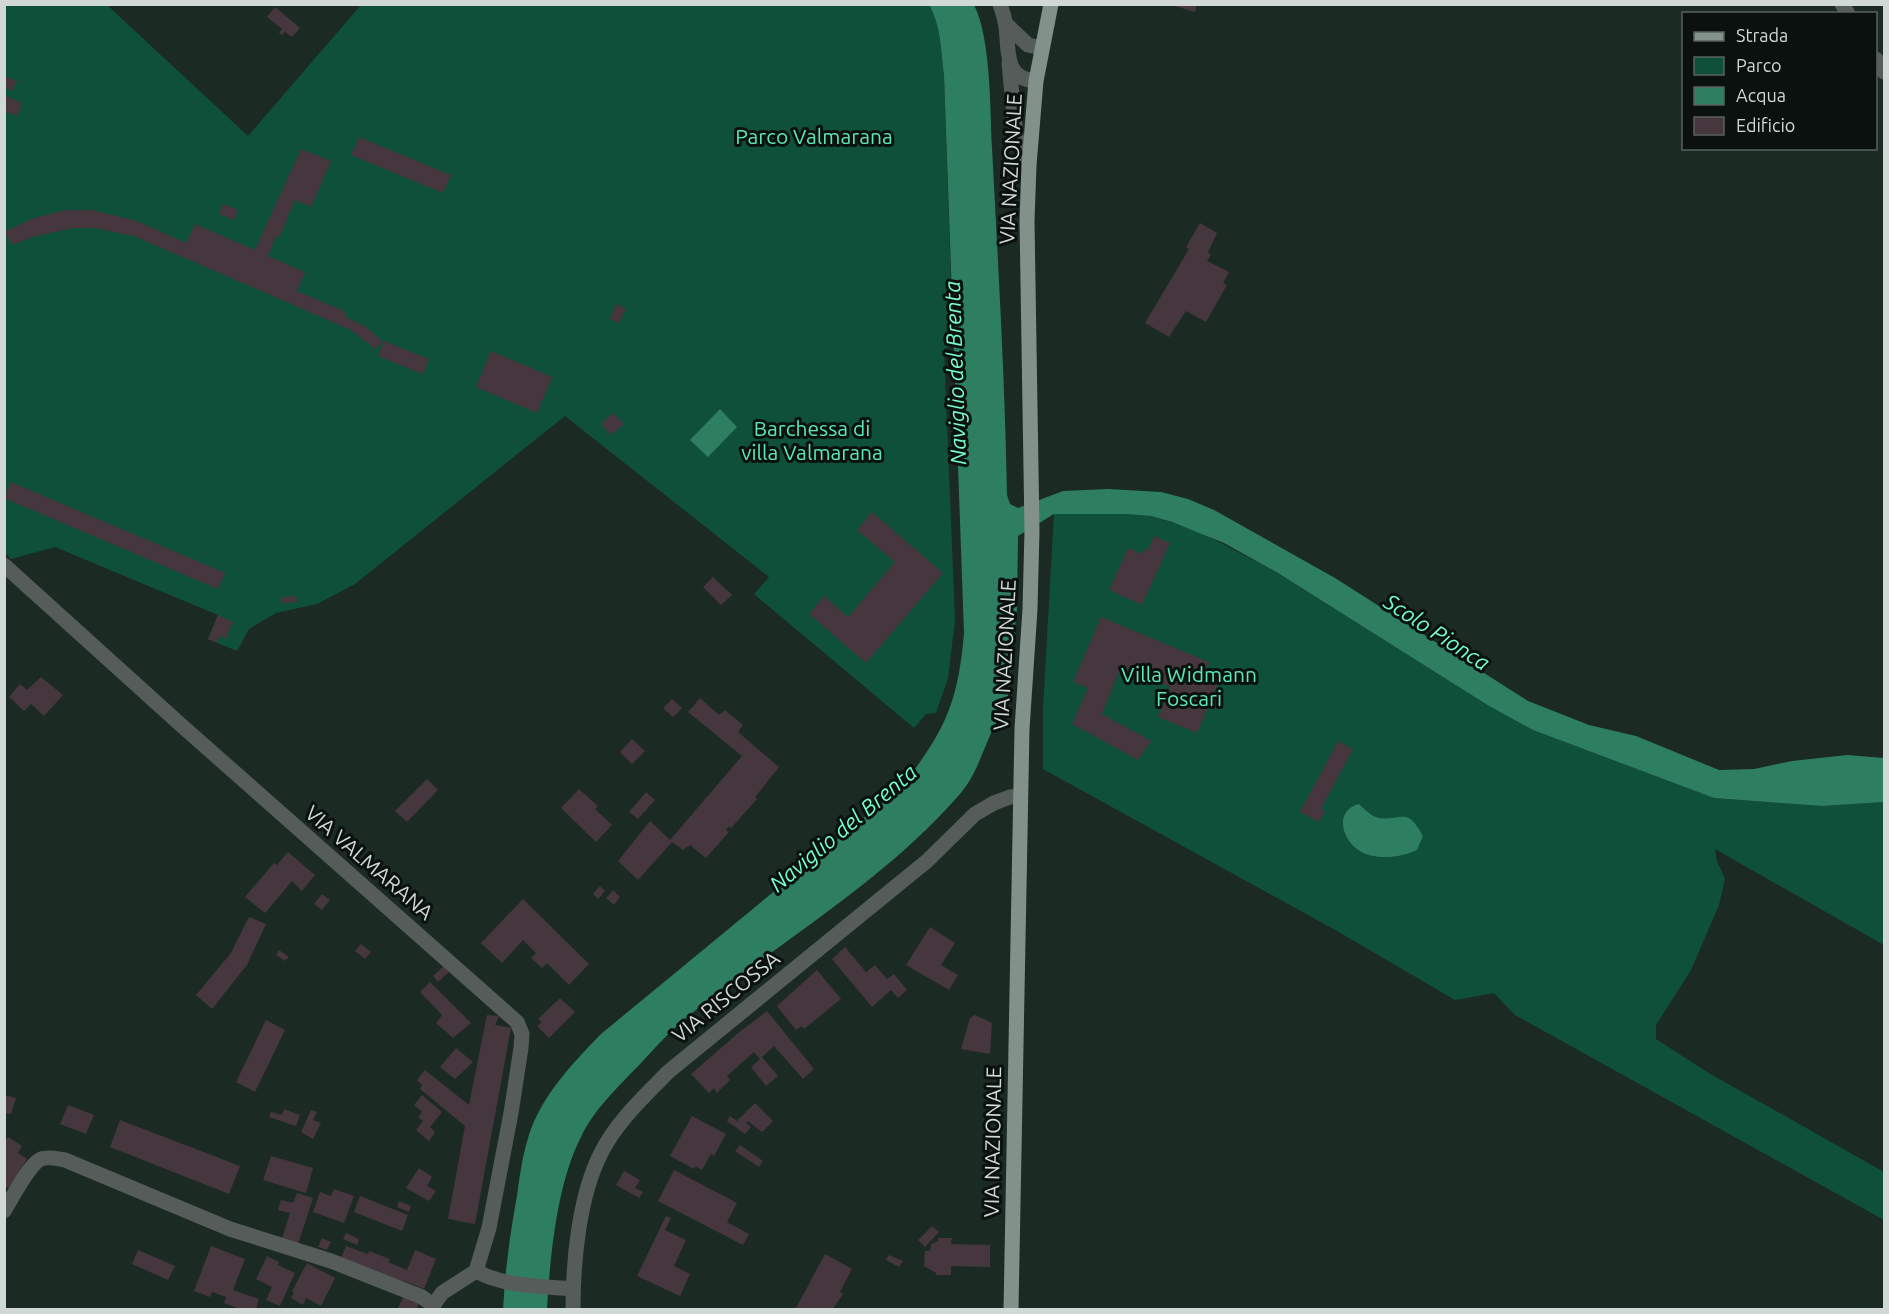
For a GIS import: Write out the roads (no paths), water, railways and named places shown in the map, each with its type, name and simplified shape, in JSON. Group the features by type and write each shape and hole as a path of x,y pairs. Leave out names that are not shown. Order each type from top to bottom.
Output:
{"main road":[{"name":"VIA NAZIONALE","path":"1011,1310 1020,796 1032,531 1027,221 1036,81 1051,4"}],"street":[{"path":"1000,4 1006,24 1016,136 1029,165"},
{"path":"1006,24 1028,45 1042,48"},
{"path":"1009,63 1016,74 1023,79 1036,81"},
{"name":"VIA VALMARANA","path":"4,565 517,1022 522,1034 511,1113 489,1228 476,1271"},
{"name":"VIA RISCOSSA","path":"573,1310 568,1288 588,1188 602,1152 617,1128 635,1106 668,1072 927,861 975,814 994,803 1020,796"},
{"path":"4,1211 28,1171 40,1159 54,1158 78,1165 127,1188 230,1228 331,1261 422,1297 431,1307 442,1293 476,1271 490,1279 503,1282 568,1288"}],"water":[{"name":"Naviglio del Brenta","path":"929,5 974,5 980,19 987,54 1003,365 1007,495 1010,504 1018,508 1063,491 1108,489 1161,492 1188,499 1214,510 1335,578 1528,701 1589,725 1636,736 1719,770 1754,769 1792,761 1847,755 1884,758 1884,802 1822,806 1714,798 1533,730 1489,706 1278,573 1224,543 1151,516 1054,514 1018,536 1017,608 1006,716 999,718 967,785 930,826 863,885 680,1023 608,1098 586,1127 566,1176 556,1221 547,1309 503,1310 508,1253 524,1154 537,1115 552,1090 601,1034 902,786 939,732 953,698 964,633 944,75 938,30"},
{"path":"720,409 737,427 708,457 690,440"},
{"path":"1359,804 1370,814 1379,818 1404,817 1412,821 1423,836 1417,850 1403,855 1378,857 1357,849 1347,838 1343,824 1346,812"}],"park label":[{"name":"Parco Valmarana","path":"814,137"},
{"name":"Barchessa di villa Valmarana","path":"812,441"},
{"name":"Villa Widmann Foscari","path":"1189,687"}],"water label":[{"name":"Scolo Pionca","path":"1437,632"}]}
